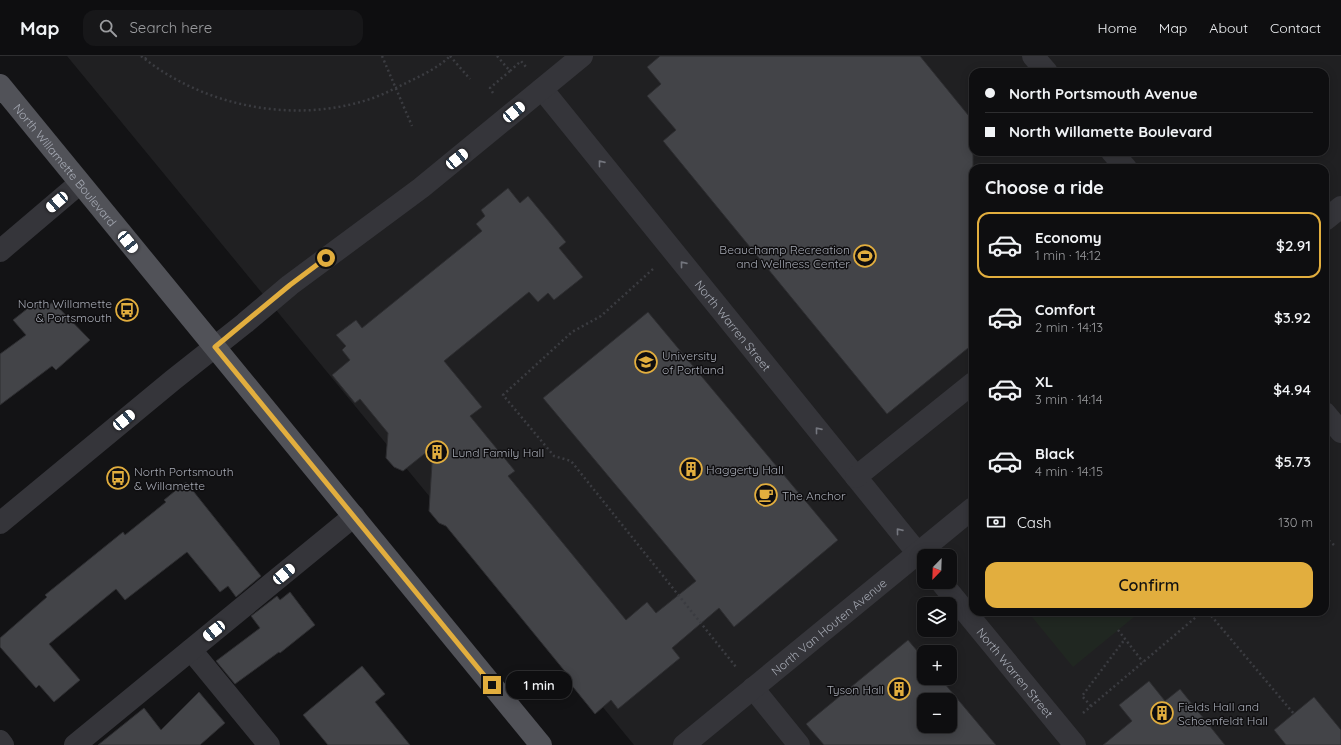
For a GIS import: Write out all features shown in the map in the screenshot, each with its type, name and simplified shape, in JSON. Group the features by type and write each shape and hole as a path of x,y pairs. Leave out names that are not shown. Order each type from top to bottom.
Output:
{"main road":[{"name":"North Willamette Boulevard","path":"0,85 541,745"}],"street":[{"path":"0,523 290,285 421,188 582,56"},
{"path":"1034,56 1044,68"},
{"name":"North Warren Street","path":"542,89 917,552"},
{"path":"1116,156 1122,164"},
{"path":"0,251 80,183"},
{"path":"1329,217 1341,207"},
{"path":"856,477 969,386"},
{"path":"1329,418 1341,432"},
{"name":"North Van Houten Avenue","path":"929,549 969,512"},
{"path":"75,745 354,516"},
{"name":"North Van Houten Avenue","path":"684,745 753,688 917,560"},
{"name":"North Warren Street","path":"947,589 1075,745"},
{"path":"191,650 269,745"},
{"path":"753,688 799,745"},
{"path":"0,741 3,745"}],"path":[{"path":"141,56 168,76 218,98 240,104 294,110 322,109 350,105 374,98 422,75 444,62 450,56 470,79"},
{"path":"145,59 148,56"},
{"path":"382,56 412,126"},
{"path":"498,56 510,71"},
{"path":"497,98 490,88 521,61 529,70"},
{"path":"673,251 601,316 572,332 503,395 554,456 571,461 753,688"},
{"path":"1329,541 1334,545"},
{"path":"1125,639 1082,696 1091,706 1197,616"},
{"path":"1211,616 1294,714"},
{"path":"1118,630 1143,662"}],"shaded area":[{"name":"University of Portland","path":"67,56 1341,56 1341,745 634,745"},
{"path":"1031,616 1135,616 1073,667"}],"building":[{"name":"Beauchamp Recreation and Wellness Center","path":"660,56 920,56 969,116 969,156 973,156 973,164 969,164 969,347 887,414 663,141 676,130 647,96 661,84 647,67"},
{"path":"508,188 520,203 528,196 566,242 559,248 583,277 554,300 548,293 538,302 529,292 444,361 482,407 470,416 515,471 508,476 626,620 647,602 656,613 696,581 543,398 648,312 838,540 734,627 719,608 672,648 680,658 618,709 611,700 595,714 569,682 572,680 446,526 439,523 429,511 433,447 403,471 394,467 386,458 388,433 360,399 355,403 332,375 350,360 342,350 346,346 336,335 356,320 362,328 482,231 476,224 485,216 481,210"},
{"path":"37,301 45,308 53,302 90,340 56,370 52,366 0,405 0,354 26,335 13,320"},
{"path":"186,482 261,576 236,597 228,586 220,592 187,552 125,600 116,589 49,644 80,680 54,702 39,685 36,688 0,647 0,638 47,597 45,595 123,532 125,535 166,502 164,500"},
{"path":"290,592 315,625 280,653 279,652 235,684 216,661 260,628 251,616 277,596 280,600"},
{"name":"Tyson Hall","path":"908,640 917,651 917,685 946,685 953,693 917,693 917,733 957,733 957,698 996,745 824,745 806,724"},
{"path":"362,666 385,694 375,702 410,745 328,745 303,715"},
{"name":"Fields Hall and Schoenfeldt Hall","path":"1149,681 1165,701 1180,689 1225,745 1103,745 1132,721 1119,705"},
{"path":"199,692 225,723 200,745 98,745 144,708 161,730"},
{"name":"Fields Hall and Schoenfeldt Hall","path":"1314,697 1341,730 1341,745 1286,745 1274,730"}],"place":[{"name":"Beauchamp Recreation and Wellness Center","path":"865,256"},
{"name":"North Willamette & Portsmouth","path":"127,310"},
{"name":"University of Portland","path":"646,362"},
{"name":"Lund Family Hall","path":"437,452"},
{"name":"Haggerty Hall","path":"691,469"},
{"name":"North Portsmouth & Willamette","path":"118,478"},
{"name":"The Anchor","path":"766,495"},
{"name":"Tyson Hall","path":"899,689"},
{"name":"Fields Hall and Schoenfeldt Hall","path":"1162,713"}],"route":[{"path":"326,258 290,285 215,347 492,685"}]}
